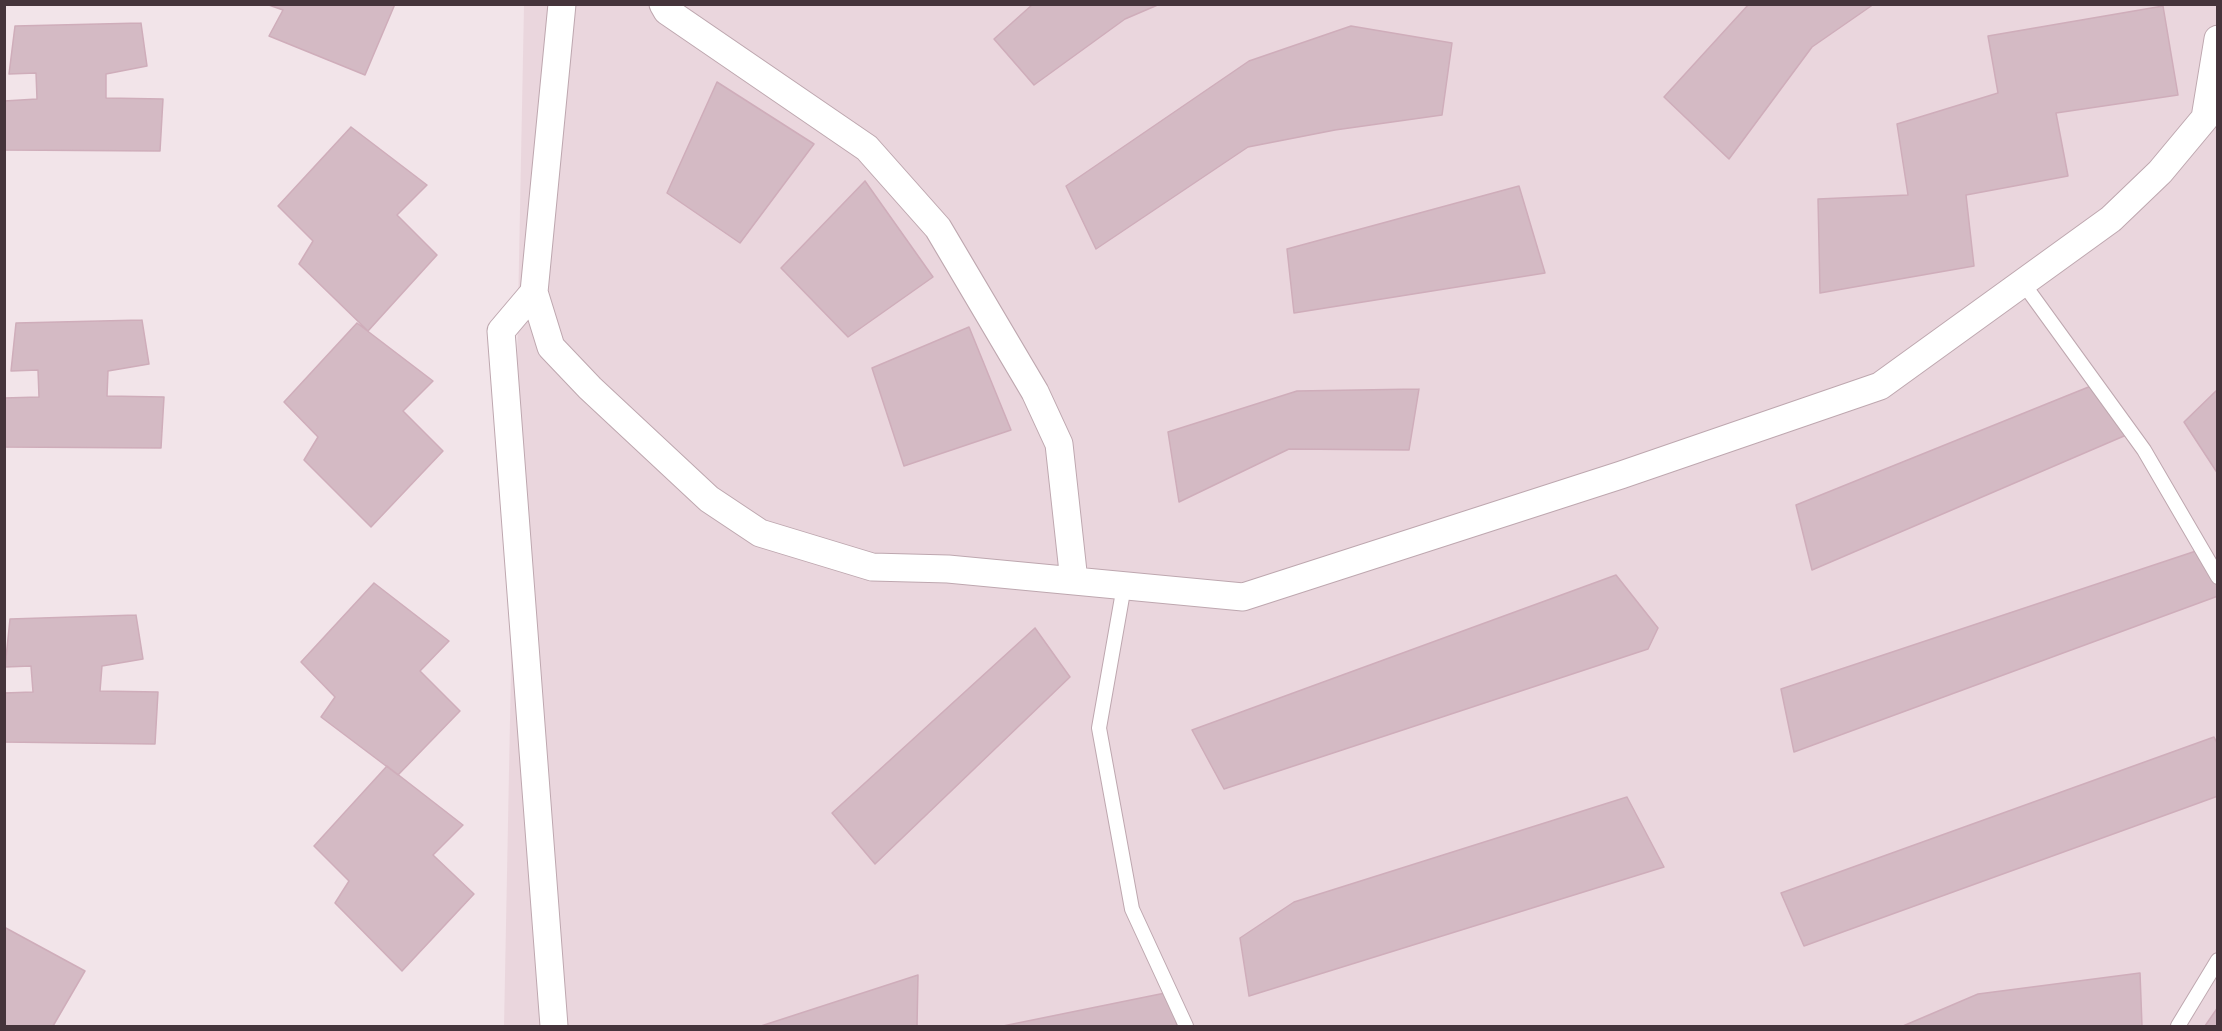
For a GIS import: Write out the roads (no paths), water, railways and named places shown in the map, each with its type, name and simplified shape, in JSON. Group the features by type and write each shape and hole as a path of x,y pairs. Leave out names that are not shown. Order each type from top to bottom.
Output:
{"street":[{"path":"562,4 534,292 551,347 590,388 709,499 760,532 872,567 948,569 1244,597 1621,475 1880,386 2111,219 2160,172 2205,118 2213,98 2217,39"},
{"path":"663,4 667,11 867,148 938,228 1035,392 1059,444 1074,581"},
{"path":"534,292 501,331 554,1026"}],"lane":[{"path":"2023,283 2144,450 2217,577"},
{"path":"1124,586 1099,728 1132,909 1186,1026"},
{"path":"2178,1026 2217,960"}]}
